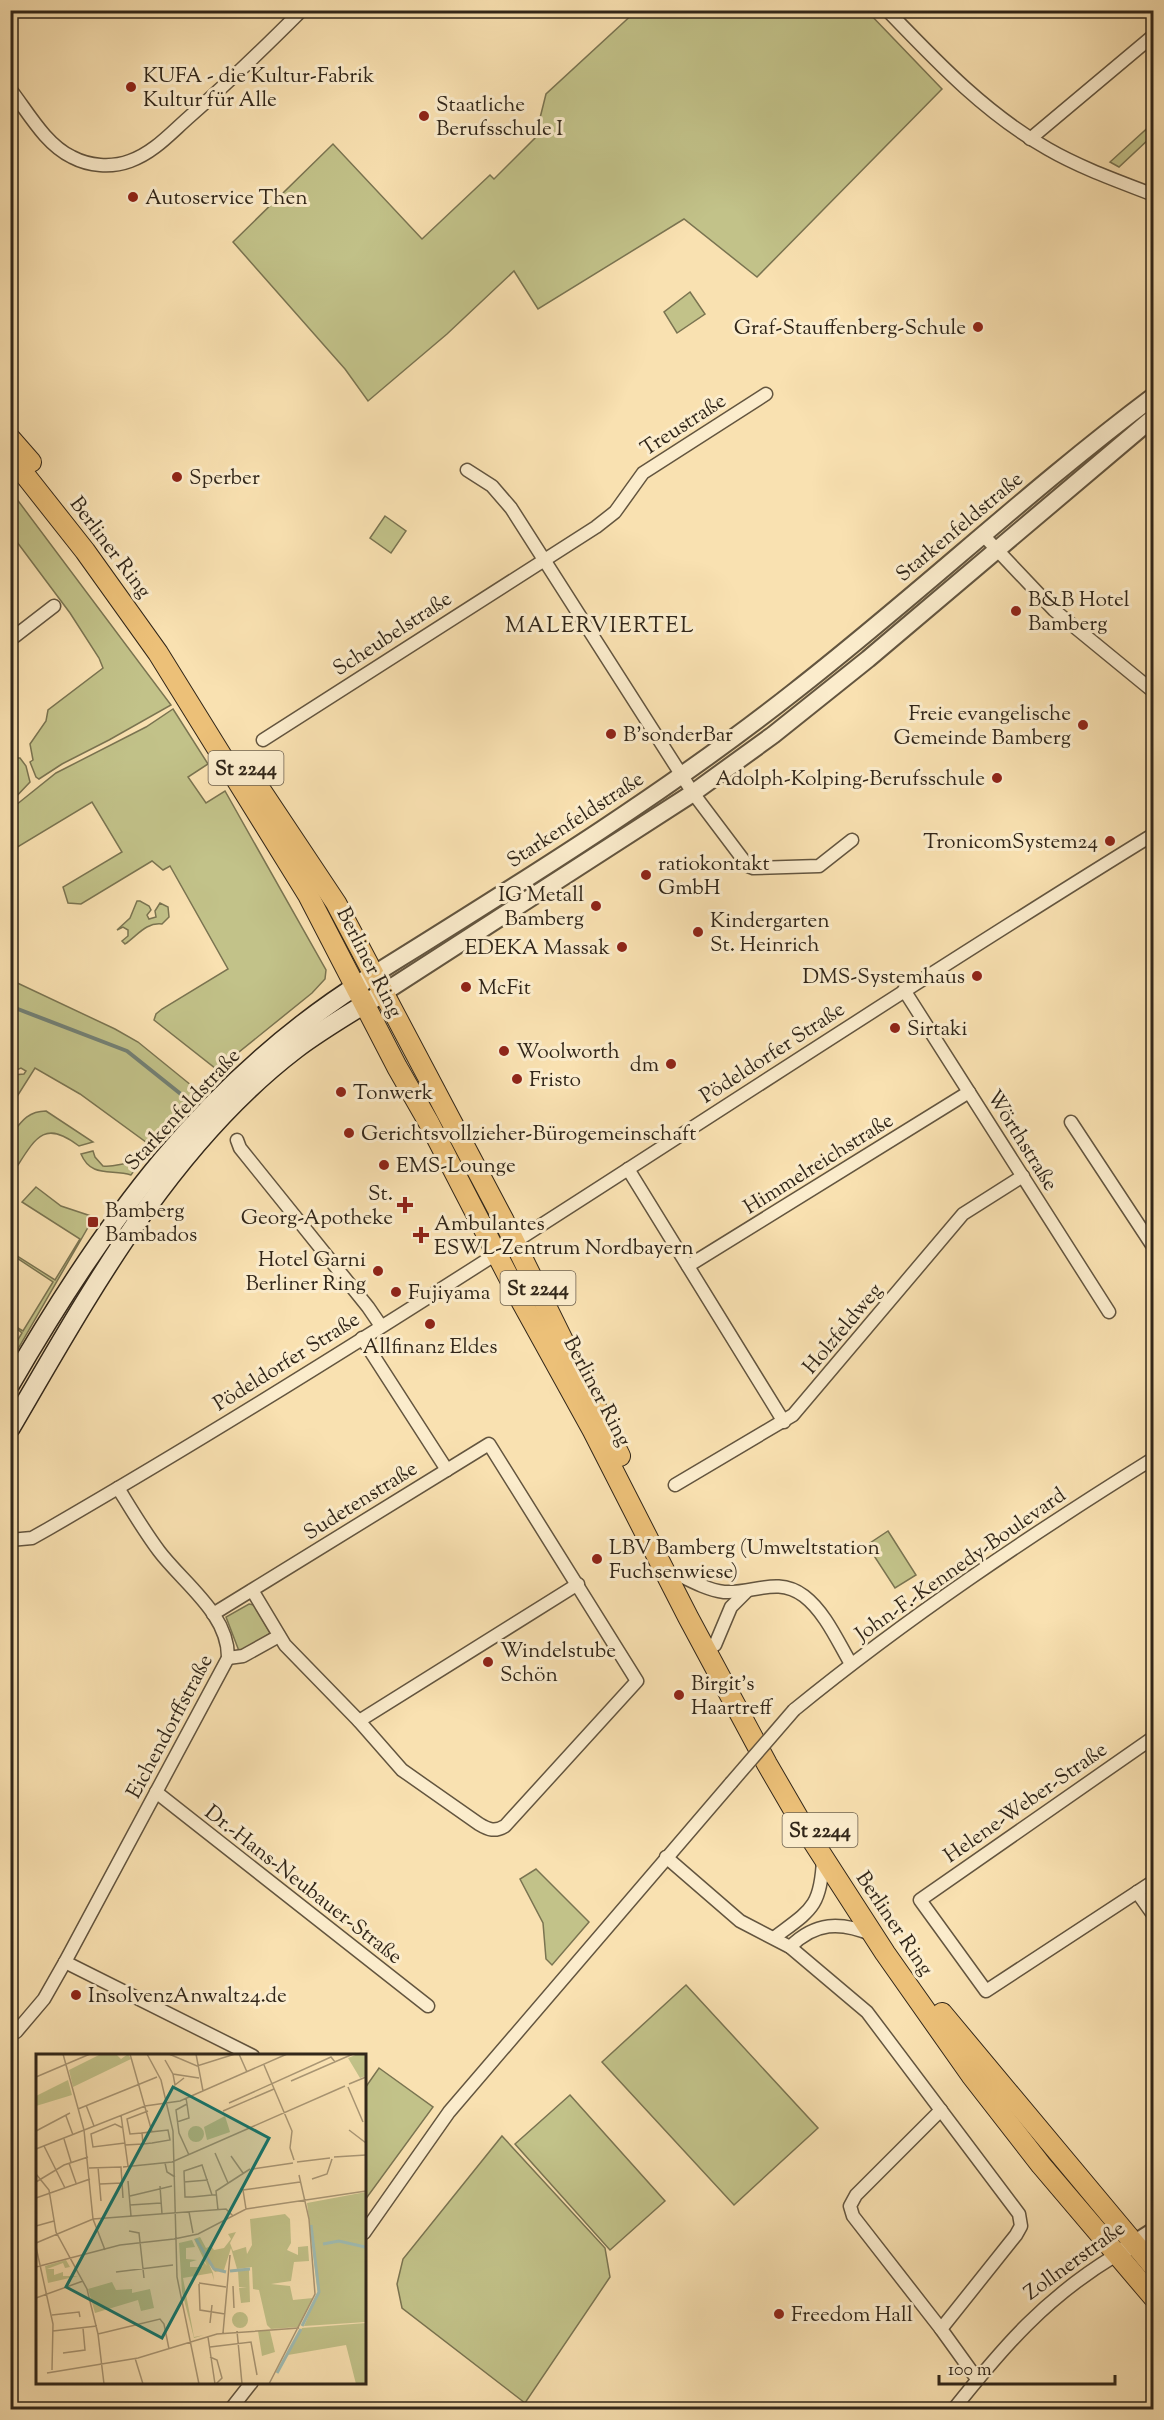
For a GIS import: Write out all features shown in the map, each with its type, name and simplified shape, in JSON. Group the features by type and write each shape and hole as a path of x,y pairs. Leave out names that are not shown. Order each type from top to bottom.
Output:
{"main road":[{"name":"Berliner Ring","path":"10,438 111,566 171,650 329,893 514,1241 715,1645 782,1767 852,1881 939,2009 1154,2267"},
{"name":"Berliner Ring","path":"10,456 85,551 158,653 280,848 497,1252 767,1764 823,1857 873,1935 971,2075 1041,2165 1154,2298"},
{"name":"Starkenfeldstraße","path":"10,1385 56,1308 154,1168 216,1099 273,1046 373,975"},
{"name":"Starkenfeldstraße","path":"10,1429 110,1260 159,1193 227,1112 296,1049 383,993"},
{"path":"56,1308 74,1318"}],"street":[{"path":"10,89 52,143 70,157 98,165 120,164 142,156 159,144 222,88 302,10"},
{"path":"887,10 959,84 996,115 1030,139 1088,169 1154,195"},
{"path":"1030,139 1154,35"},
{"name":"Treustraße","path":"543,559 596,527 615,512 649,468 766,394"},
{"name":"Starkenfeldstraße","path":"373,975 682,776 826,667 1091,443 1154,396"},
{"name":"Starkenfeldstraße","path":"383,993 693,793 773,735 868,659 1154,417"},
{"path":"467,470 501,494 693,793 748,866 753,868 819,866 825,864 852,840"},
{"path":"983,535 1067,621 1154,692"},
{"name":"Scheubelstraße","path":"263,740 543,559"},
{"path":"10,640 54,606"},
{"name":"Pödeldorfer Straße","path":"10,1540 38,1535 362,1338 904,990 1154,834"},
{"name":"Wörthstraße","path":"904,990 1109,1312"},
{"name":"Himmelreichstraße","path":"688,1266 969,1092"},
{"path":"1071,1122 1154,1248"},
{"path":"237,1140 240,1148 362,1298 381,1326"},
{"path":"628,1169 784,1422"},
{"name":"Holzfeldweg","path":"675,1485 784,1422 804,1405 963,1214 1023,1176"},
{"path":"362,1338 447,1470"},
{"name":"Sudetenstraße","path":"213,1614 489,1444 578,1584"},
{"name":"John-F.-Kennedy-Boulevard","path":"366,2230 449,2112 794,1710 851,1664 981,1569 1154,1458"},
{"name":"Eichendorffstraße","path":"16,2032 44,1999 65,1962 228,1658 226,1638 213,1614 160,1552 118,1488"},
{"path":"681,1576 703,1587 724,1592 747,1591 764,1586 789,1588 805,1597 819,1611 851,1664"},
{"path":"252,1590 285,1645 359,1721 402,1770 486,1829 499,1830 505,1826 637,1680 578,1584 359,1721"},
{"path":"715,1645 731,1607 747,1591"},
{"path":"228,1658 243,1656 279,1636"},
{"name":"Helene-Weber-Straße","path":"1137,1892 986,1991 920,1900 1154,1737"},
{"name":"Dr.-Hans-Neubauer-Straße","path":"156,1792 428,2006"},
{"path":"666,1857 740,1921 775,1937 790,1947 867,2012 1019,2214 1021,2226 1016,2235 940,2329"},
{"path":"775,1937 807,1913 816,1901 822,1884 823,1857"},
{"path":"1154,1881 1137,1892 1154,1916"},
{"path":"790,1947 803,1934 816,1928 830,1926 851,1928 873,1935"},
{"path":"65,1962 251,2054"},
{"path":"941,2110 856,2195 850,2206 853,2216 977,2379"},
{"name":"Zollnerstraße","path":"953,2409 1020,2329 1042,2308 1066,2288 1154,2231"},
{"path":"230,2409 250,2384"}],"green space":[{"path":"636,11 867,11 942,89 757,277 684,219 538,309 514,271 447,334 368,401 345,369 233,242 333,144 422,239 490,175 494,179 535,138 546,94"},
{"path":"1153,123 1153,138 1149,139 1119,167 1110,162"},
{"path":"690,292 705,314 677,333 664,312"},
{"path":"10,490 171,705 62,764 39,779 30,762 33,760 30,744 46,721 48,710 103,668 70,613 11,534"},
{"path":"385,516 406,531 391,553 370,538"},
{"path":"173,709 208,764 188,777 206,803 225,791 326,970 325,979 312,993 218,1069 154,1020 156,1014 162,1009 228,969 170,866 163,870 152,861 81,904 68,903 63,887 122,852 92,802 11,851 11,809 56,773 146,727"},
{"path":"20,758 26,766 30,782 11,802 11,761"},
{"path":"137,901 149,906 151,910 147,915 149,919 156,917 155,911 160,903 168,907 169,917 162,924 146,927 125,944 122,941 128,936 128,930 123,927 117,930 130,918"},
{"path":"11,980 138,1042 197,1090 150,1145 80,1094 35,1068 11,1106 13,1075 24,1074 26,1071 21,1068 16,1070 11,1062"},
{"path":"46,1111 93,1142 79,1146 68,1138 50,1133 37,1139 18,1165 11,1161 11,1135 30,1115"},
{"path":"93,1151 103,1166 139,1164 131,1175 96,1170 85,1162 81,1154"},
{"path":"36,1187 61,1206 94,1217 11,1361 11,1351 22,1333 11,1324 23,1331 53,1282 11,1252 55,1280 80,1239 22,1202"},
{"path":"888,1531 916,1575 895,1588 867,1545"},
{"path":"249,1604 254,1605 270,1633 243,1651 239,1651 226,1617"},
{"path":"536,1869 589,1922 552,1965 546,1959 543,1923 520,1879"},
{"path":"686,1985 818,2128 734,2205 602,2062"},
{"path":"379,2068 433,2107 366,2199 366,2087"},
{"path":"570,2095 665,2201 610,2250 515,2144"},
{"path":"502,2136 605,2248 610,2277 525,2403 402,2308 397,2284 403,2259"}],"waterway":[{"path":"10,1006 127,1051 182,1095"}],"place":[{"name":"KUFA - die Kultur-Fabrik Kultur für Alle","path":"131,87"},
{"name":"Staatliche Berufsschule I","path":"424,116"},
{"name":"Autoservice Then","path":"133,197"},
{"name":"Graf-Stauffenberg-Schule","path":"978,327"},
{"name":"Sperber","path":"177,477"},
{"name":"B&B Hotel Bamberg","path":"1016,611"},
{"name":"Freie evangelische Gemeinde Bamberg","path":"1083,725"},
{"name":"B'sonderBar","path":"611,734"},
{"name":"Adolph-Kolping-Berufsschule","path":"997,778"},
{"name":"TronicomSystem24","path":"1110,841"},
{"name":"ratiokontakt GmbH","path":"646,875"},
{"name":"IG Metall Bamberg","path":"596,906"},
{"name":"Kindergarten St. Heinrich","path":"698,932"},
{"name":"EDEKA Massak","path":"622,947"},
{"name":"DMS-Systemhaus","path":"977,976"},
{"name":"McFit","path":"466,987"},
{"name":"Sirtaki","path":"895,1028"},
{"name":"Woolworth","path":"504,1051"},
{"name":"dm","path":"671,1064"},
{"name":"Fristo","path":"517,1079"},
{"name":"Tonwerk","path":"341,1092"},
{"name":"Gerichtsvollzieher-Bürogemeinschaft","path":"349,1133"},
{"name":"EMS-Lounge","path":"384,1165"},
{"name":"St. Georg-Apotheke","path":"405,1205"},
{"name":"Bamberg Bambados","path":"93,1222"},
{"name":"Ambulantes ESWL-Zentrum Nordbayern","path":"421,1235"},
{"name":"Hotel Garni Berliner Ring","path":"378,1271"},
{"name":"Fujiyama","path":"396,1292"},
{"name":"Allfinanz Eldes","path":"430,1324"},
{"name":"LBV Bamberg (Umweltstation Fuchsenwiese)","path":"597,1559"},
{"name":"Windelstube Schön","path":"488,1662"},
{"name":"Birgit's Haartreff","path":"679,1695"},
{"name":"InsolvenzAnwalt24.de","path":"76,1995"},
{"name":"Freedom Hall","path":"779,2314"}],"district":[{"name":"MALERVIERTEL","path":"600,624"}]}
